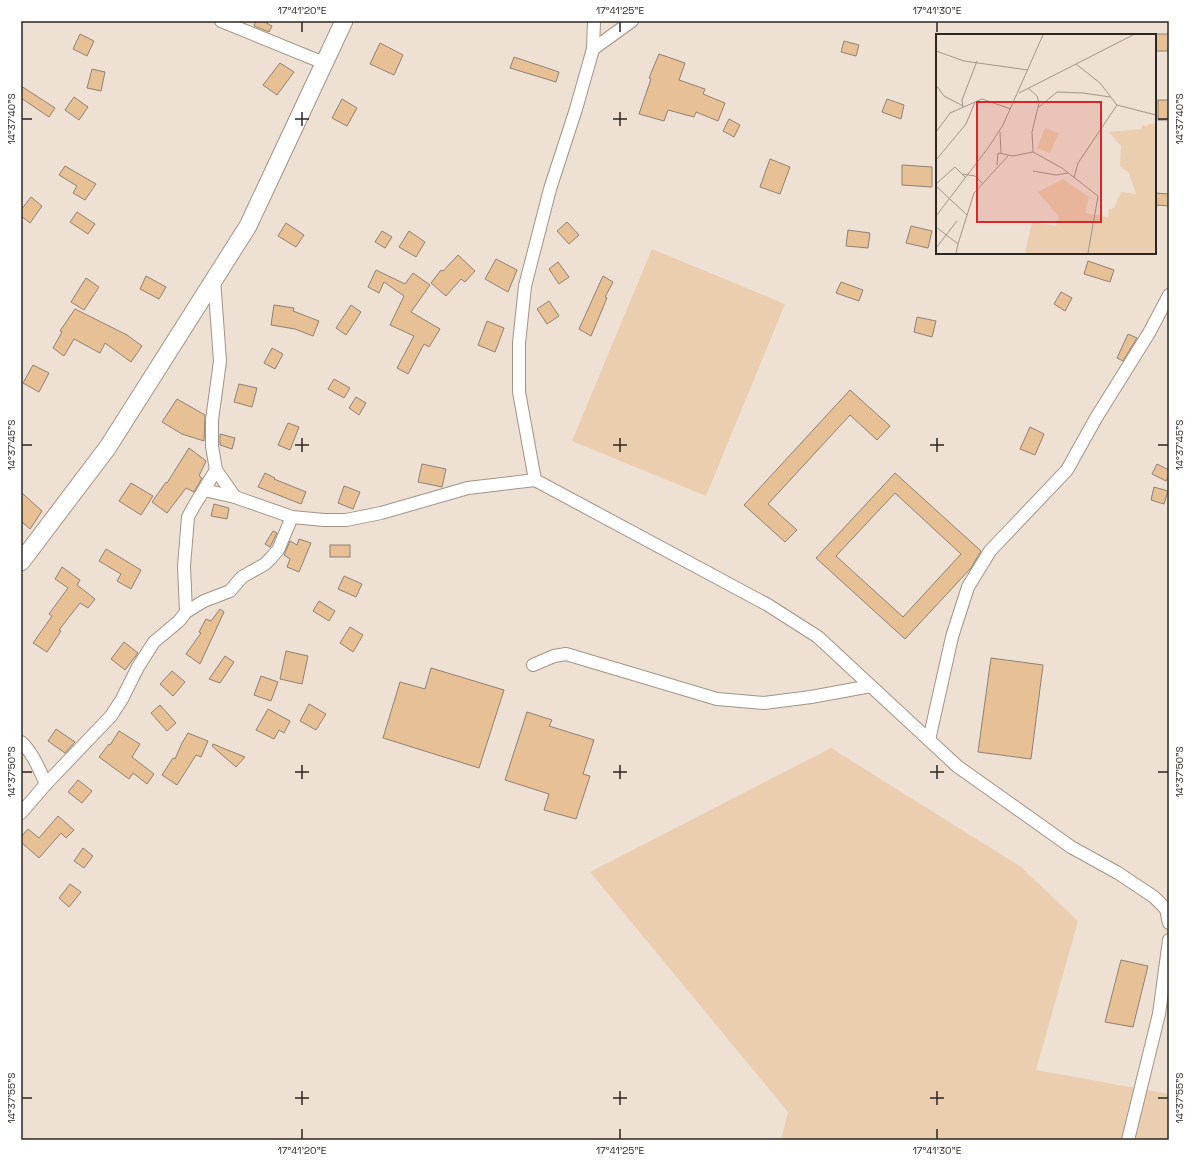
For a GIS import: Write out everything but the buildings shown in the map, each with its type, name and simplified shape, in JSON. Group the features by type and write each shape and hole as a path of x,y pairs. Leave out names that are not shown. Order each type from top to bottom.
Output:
{"street":[{"path":"221,21 324,63"},
{"path":"21,562 108,447 248,226 344,21"},
{"path":"535,480 519,392 519,343 525,286 550,189 576,109 593,49 594,21"},
{"path":"593,49 632,21"},
{"path":"214,279 220,361 212,420 212,446 216,470 235,498"},
{"path":"929,740 952,637 968,587 990,551 1067,470 1096,418 1149,333 1169,294"},
{"path":"186,612 184,566 188,517 216,470"},
{"path":"204,490 235,498 292,517 324,520 346,520 382,512 468,488 535,480 768,605 818,637 957,766 1071,847 1118,873 1154,896 1166,909 1169,923"},
{"path":"21,813 46,784 111,716 122,699 138,667 154,642 179,621 186,612 204,601 230,592 242,577 265,564 278,550 292,517"},
{"path":"533,665 554,656 566,654 717,699 764,703 811,697 871,686"},
{"path":"21,742 27,747 34,758 46,784"},
{"path":"1128,1140 1159,1014 1169,940"}],"shaded area":[{"path":"652,249 785,304 706,496 572,441"},
{"path":"831,748 1021,867 1078,921 1036,1070 1169,1094 1169,1140 781,1140 788,1112 590,872"}]}
